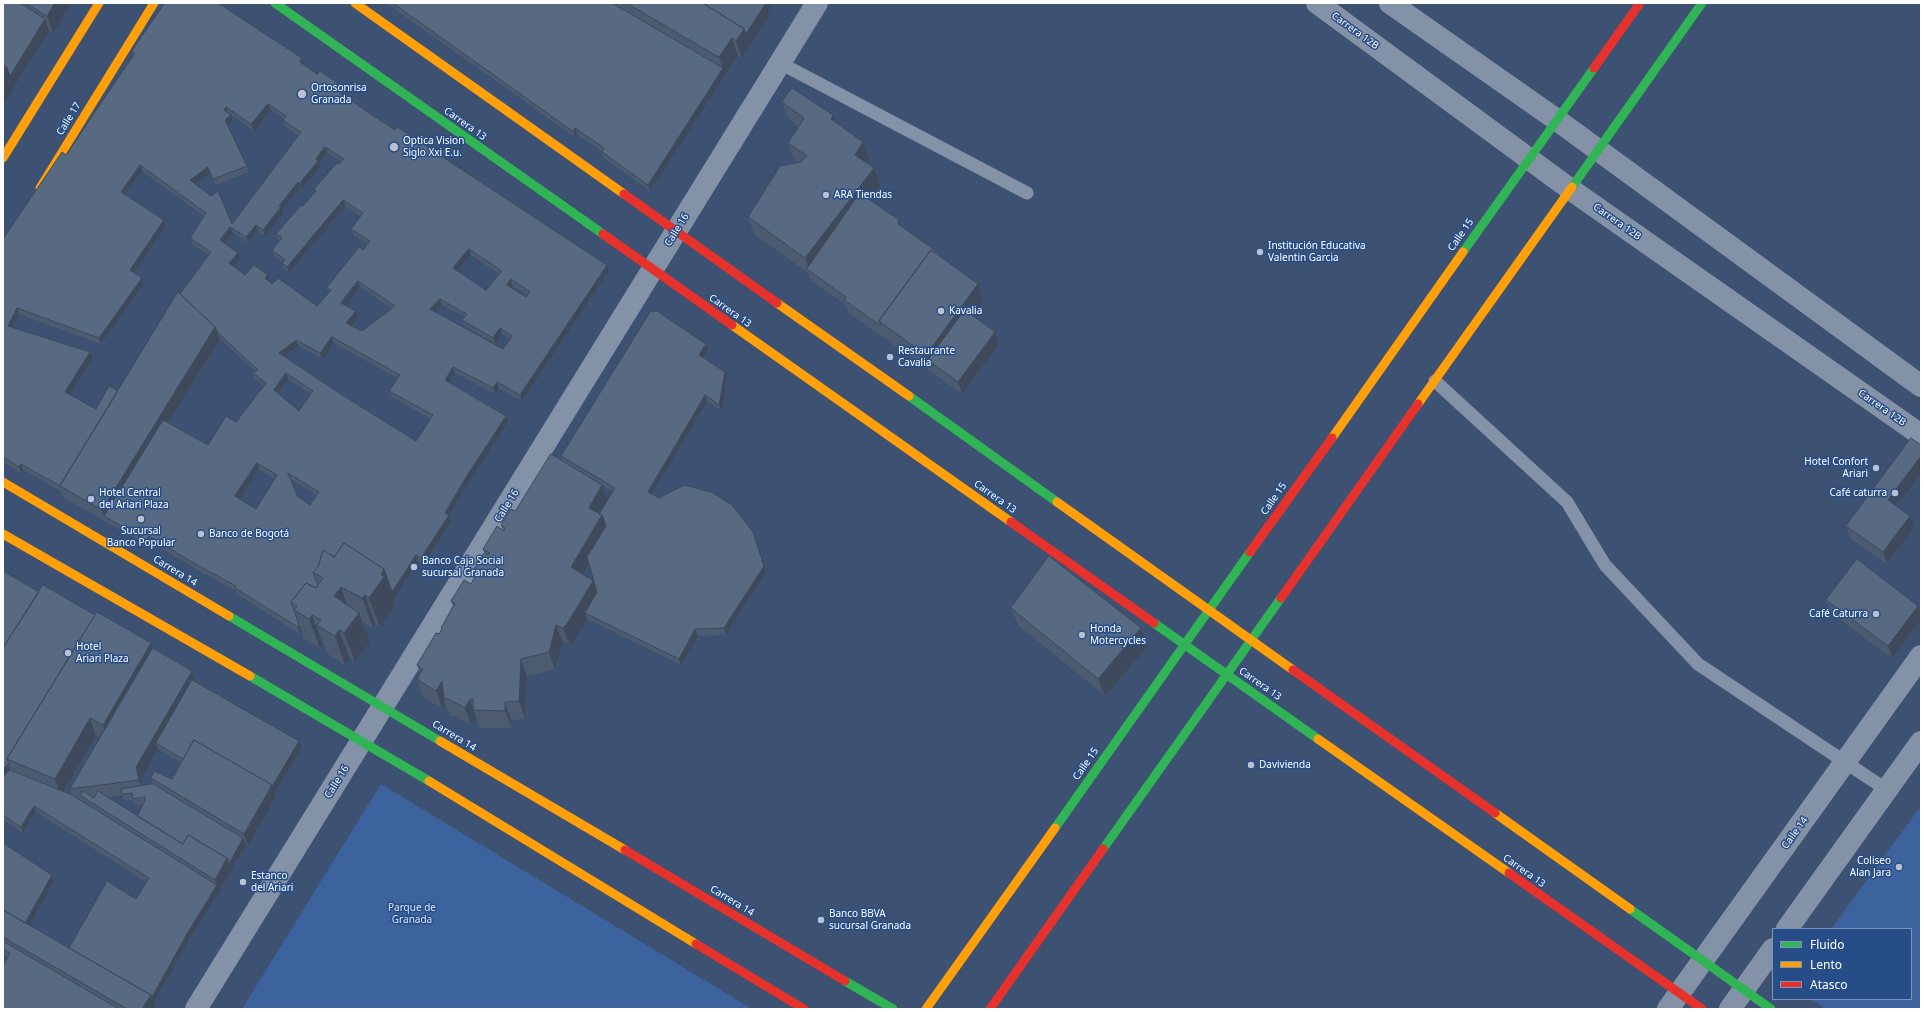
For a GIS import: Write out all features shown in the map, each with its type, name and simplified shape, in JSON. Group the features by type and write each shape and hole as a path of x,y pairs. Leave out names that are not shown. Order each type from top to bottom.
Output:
{"street":[{"path":"3,158 99,3"},
{"name":"Calle 17","path":"32,199 154,3"},
{"name":"Carrera 13","path":"275,3 1185,644 1674,1001 1702,1009"},
{"path":"355,3 1771,1009"},
{"name":"Calle 16","path":"196,1009 817,3"},
{"name":"Carrera 12B","path":"1317,3 1528,159 1921,435"},
{"path":"1390,3 1557,120 1921,386"},
{"name":"Calle 15","path":"926,1009 1640,3"},
{"path":"990,1009 1702,3"},
{"name":"Carrera 14","path":"3,482 893,1009"},
{"path":"3,534 362,740 804,1009"},
{"name":"Calle 14","path":"1674,1001 1921,656"},
{"path":"1788,928 1921,742"},
{"path":"1730,1009 1772,950"}],"lane":[{"path":"780,63 1027,193"},
{"path":"1434,380 1567,502 1605,565 1698,664 1887,790"}],"green space":[{"name":"Parque de Granada","path":"381,784 752,1009 242,1009"},
{"name":"Coliseo Alan Jara","path":"1921,806 1921,1009 1826,1009 1812,1000 1912,1000 1912,928 1832,928"}],"building":[{"path":"3,3 20,3 45,19 10,76 6,66 3,64"},
{"path":"26,3 55,3 47,16"},
{"path":"165,3 218,3 302,58 300,62 317,74 320,71 338,83 334,89 372,115 395,130 397,127 607,265 520,395 497,382 493,388 453,367 445,380 506,416 468,474 445,513 449,515 421,558 416,555 392,592 384,569 344,543 334,557 323,550 318,567 313,572 318,585 316,588 306,583 291,602 299,625 298,627 235,588 236,586 149,536 146,540 104,516 163,420 208,445 226,416 236,422 266,383 253,373 258,370 217,332 215,327 180,294 211,252 190,238 206,213 140,165 121,192 164,220 130,270 142,278 99,338 17,308 8,326 90,352 65,392 96,409 109,386 118,391 60,486 21,464 19,467 3,457 3,239 62,152 66,155 135,53 132,51","holes":["268,104 286,116 283,120 301,132 232,224 218,191 211,196 190,180 208,167 213,179 247,166 225,120 231,115 224,110 226,107 251,124","325,147 344,159 339,164 337,163 314,189 316,191 303,206 301,205 276,234 282,238 272,250 285,260 282,263 287,267 343,200 363,213 351,229 370,241 363,250 359,247 327,287 331,290 317,306 278,278 272,284 265,278 268,275 254,265 245,275 229,263 238,253 220,240 230,227 246,237 256,225 263,230 281,207 279,206 298,182 299,184 318,161 316,159","469,249 502,271 486,290 453,268","511,279 530,292 526,297 507,285","358,281 395,306 362,331 346,323 356,311 341,303","440,299 467,314 462,320 493,338 500,328 512,336 503,349 430,309","332,337 400,375 389,391 433,415 416,441 339,393 279,353 296,340 320,353","286,373 313,391 299,411 274,390","257,463 277,475 256,509 235,496","288,473 319,492 310,505 298,497"]},
{"path":"393,3 612,3 723,68 648,185 602,152 604,148 575,128 573,131"},
{"path":"627,3 703,3 744,29 736,41 732,38 719,57"},
{"path":"703,3 766,3 746,34 744,29"},
{"name":"ARA Tiendas","path":"792,88 833,115 831,119 863,142 855,155 874,168 805,258 748,217 780,166 801,162 807,156 788,143 804,118 782,102"},
{"path":"860,193 899,220 898,224 936,251 934,252 931,250 879,321 881,326 844,300 846,297 807,269"},
{"name":"Kavalia","path":"931,250 978,284 926,355 879,321"},
{"path":"178,292 215,327 102,510 60,486"},
{"path":"965,310 995,332 958,382 928,360"},
{"path":"657,311 706,344 699,355 725,372 719,405 705,395 648,492 659,498 684,485 711,492 732,505 753,532 764,566 724,628 695,629 679,659 585,613 597,592 587,557 606,526 602,515 599,514 615,488 561,456 650,312"},
{"path":"1911,438 1921,445 1921,456 1888,500 1910,516 1883,552 1846,526"},
{"path":"551,454 602,485 589,508 602,515 571,567 593,581 567,624 563,628 556,625 549,652 521,659 519,701 505,702 505,711 473,710 473,699 470,699 465,708 449,699 444,699 442,681 436,691 417,679 423,669 417,665 436,633 439,634 442,629 441,628 455,603 451,601 464,580 471,584 478,571 474,569 484,553 488,555 490,553 483,549 497,526 504,531 505,528 501,525 511,509 515,511"},
{"path":"344,543 384,569 381,574 384,577 369,598 365,595 362,598 341,587 334,596 359,613 344,633 339,630 335,636 317,625 321,620 312,615 309,619 294,610 297,606 291,602 306,583 316,588 323,578 313,572 318,567 323,550 334,557"},
{"name":"Honda Motercycles","path":"1049,556 1141,628 1098,679 1011,608"},
{"name":"Café Caturra","path":"1857,559 1918,606 1888,646 1826,600"},
{"path":"3,571 39,592 3,648"},
{"path":"43,585 95,615 7,759 9,765 8,764 3,769 3,648"},
{"path":"97,612 151,643 103,725 90,718 55,779 7,759"},
{"path":"153,648 192,671 136,767 139,780 70,789"},
{"path":"192,680 299,741 272,787 272,785 194,740 183,759 156,743"},
{"path":"194,740 272,785 244,834 151,778 154,771 172,779"},
{"path":"10,770 72,795 217,885 188,932 152,997 151,995 69,948 107,881 136,899 149,878 34,806 21,827 3,815 3,777"},
{"path":"153,784 243,838 229,864 227,858 188,835 183,844 137,816 145,801 145,797 133,799 132,793 122,794 121,789"},
{"path":"83,791 94,798 98,791 183,844 188,835 227,858 215,880 81,796"},
{"path":"3,843 52,875 25,923 3,910"},
{"path":"3,910 151,995 142,1009 127,1009 3,937"},
{"path":"3,941 119,1009 3,1009 3,966 10,953 3,949"}],"traffic: fast":[{"path":"275,3 603,234"},
{"path":"1572,187 1702,3"},
{"path":"1463,252 1594,68"},
{"path":"909,396 1057,502"},
{"path":"1055,828 1250,552"},
{"path":"1103,849 1281,598"},
{"path":"229,616 440,741"},
{"path":"1154,623 1318,739"},
{"path":"250,676 429,781"},
{"path":"1630,909 1771,1009"},
{"path":"845,981 893,1009"}],"traffic: slow":[{"path":"3,158 99,3"},
{"path":"40,188 154,3"},
{"path":"355,3 624,194"},
{"path":"1418,404 1572,187"},
{"path":"1332,438 1463,252"},
{"path":"777,303 909,396"},
{"path":"732,325 1011,522"},
{"path":"3,482 229,616"},
{"path":"1057,502 1293,670"},
{"path":"3,534 250,676"},
{"path":"1318,739 1509,873"},
{"path":"440,741 625,850"},
{"path":"429,781 696,944"},
{"path":"1495,813 1630,909"},
{"path":"926,1009 1055,828"}],"traffic: jam":[{"path":"1594,68 1640,3"},
{"path":"624,194 777,303"},
{"path":"603,234 732,325"},
{"path":"1281,598 1418,404"},
{"path":"1250,552 1332,438"},
{"path":"1011,522 1154,623"},
{"path":"1293,670 1495,813"},
{"path":"990,1009 1103,849"},
{"path":"625,850 845,981"},
{"path":"1509,873 1702,1009"},
{"path":"696,944 804,1009"}],"place":[{"name":"Ortosonrisa Granada","path":"302,94"},
{"name":"Optica Vision Siglo Xxi E.u.","path":"394,147"},
{"name":"ARA Tiendas","path":"826,195"},
{"name":"Institución Educativa Valentin Garcia","path":"1260,252"},
{"name":"Kavalia","path":"941,311"},
{"name":"Restaurante Cavalia","path":"890,357"},
{"name":"Hotel Confort Ariari","path":"1876,468"},
{"name":"Café caturra","path":"1895,493"},
{"name":"Hotel Central del Ariari Plaza","path":"91,499"},
{"name":"Sucursal Banco Popular","path":"141,519"},
{"name":"Banco de Bogotá","path":"201,534"},
{"name":"Banco Caja Social sucursal Granada","path":"414,567"},
{"name":"Café Caturra","path":"1876,614"},
{"name":"Honda Motercycles","path":"1082,635"},
{"name":"Hotel Ariari Plaza","path":"68,653"},
{"name":"Davivienda","path":"1251,765"},
{"name":"Coliseo Alan Jara","path":"1899,867"},
{"name":"Estanco del Ariari","path":"243,882"},
{"name":"Banco BBVA sucursal Granada","path":"821,920"}]}
